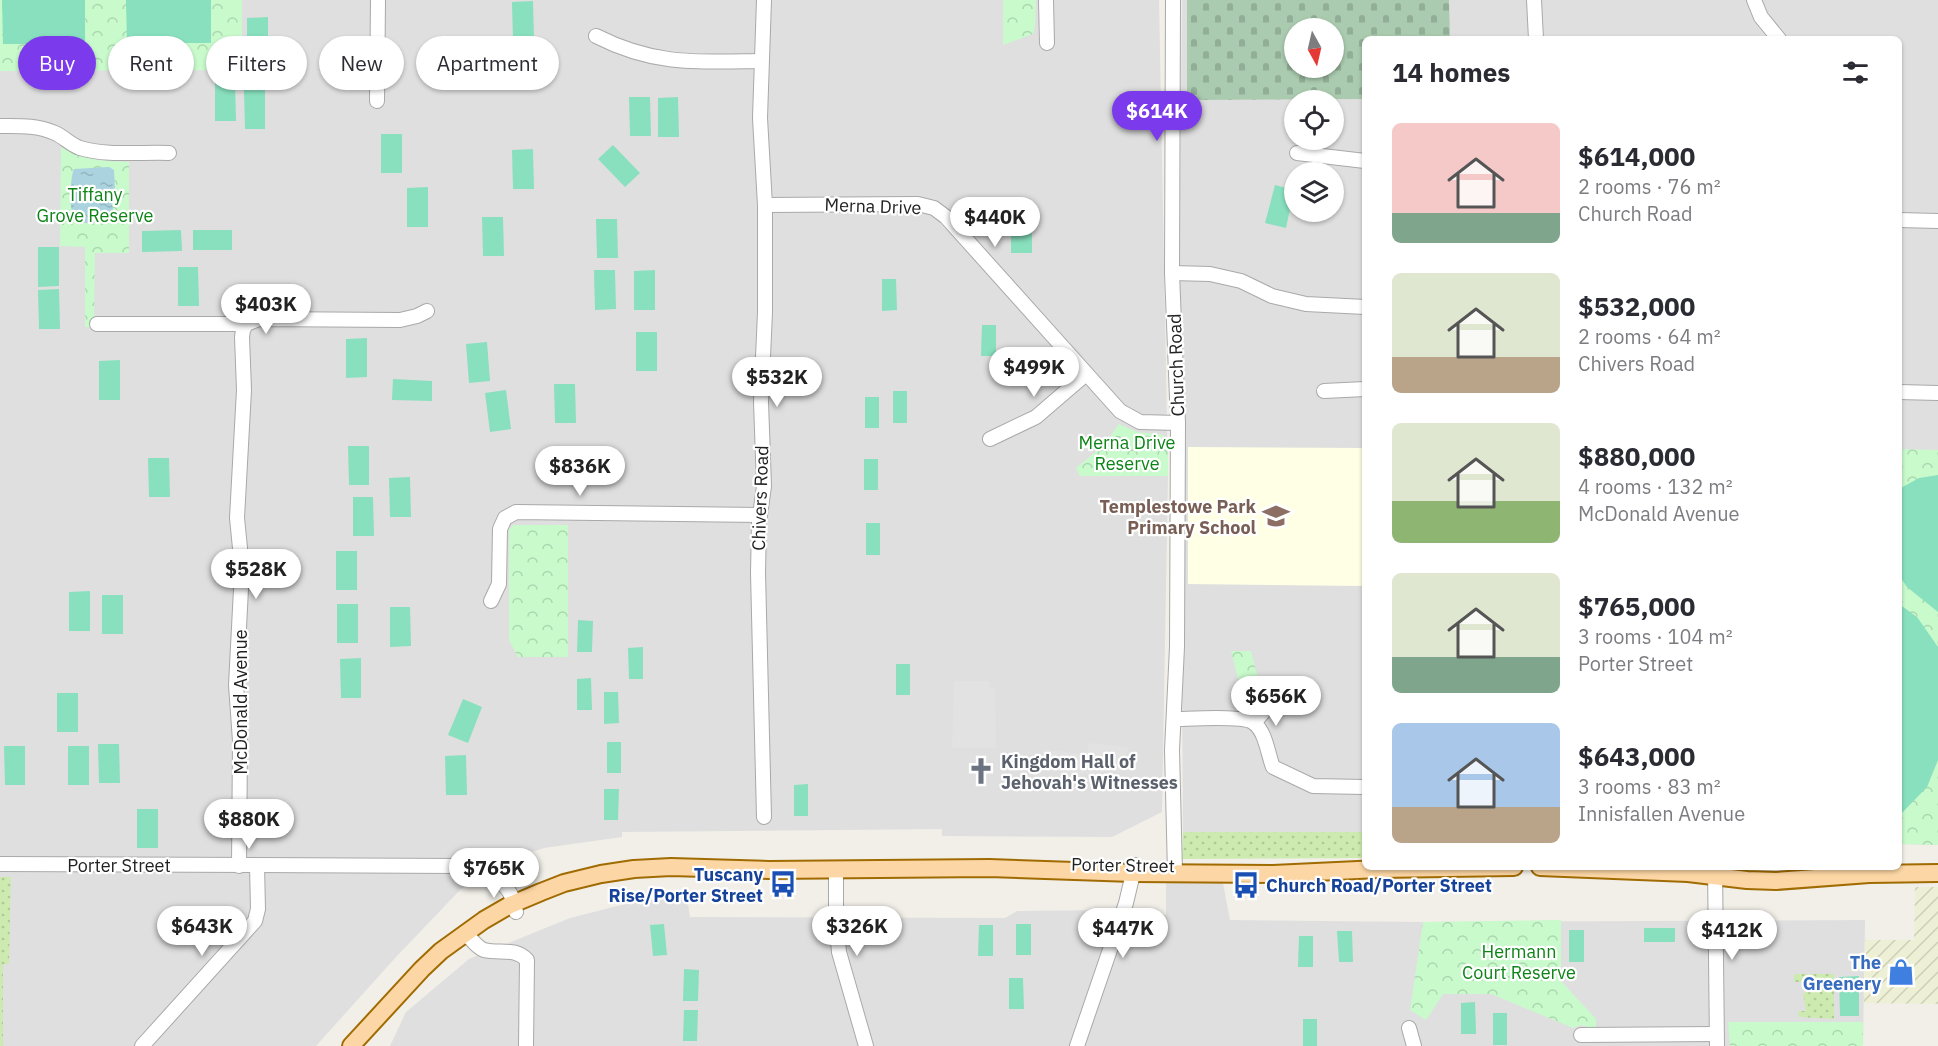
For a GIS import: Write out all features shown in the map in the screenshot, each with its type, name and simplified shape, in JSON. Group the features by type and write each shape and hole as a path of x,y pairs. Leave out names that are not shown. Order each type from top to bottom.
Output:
{"main road":[{"name":"Porter Street","path":"512,907 564,883 634,869 671,867 836,869 960,860 1134,869 1362,869"},
{"path":"1902,865 1938,865"},
{"path":"1610,870 1715,872 1748,880 1798,880 1869,874 1938,873"},
{"path":"356,1046 422,969 512,907"},
{"path":"351,1046 381,1016"}],"street":[{"path":"378,0 378,101"},
{"name":"Chivers Road","path":"764,0 760,118 765,205 765,312 761,392 764,486 760,515 758,573 764,817"},
{"path":"1046,0 1047,43"},
{"name":"Church Road","path":"1173,0 1172,273 1178,423 1176,647 1172,750 1175,869"},
{"path":"1534,0 1536,36"},
{"path":"1754,0 1761,17 1777,36"},
{"path":"596,36 618,47 647,56 682,62 761,62"},
{"path":"0,126 41,128 78,147 96,151 169,153"},
{"path":"1297,153 1362,161"},
{"name":"Merna Drive","path":"765,205 918,204 934,208 946,217 1120,411 1140,422 1178,423"},
{"path":"1902,220 1938,221"},
{"path":"1172,273 1210,274 1241,282 1272,296 1306,304 1362,307"},
{"path":"96,324 246,324 259,319 400,320 427,311"},
{"name":"McDonald Avenue","path":"239,866 240,741 236,685 241,590 237,518 244,390 242,337 246,324"},
{"path":"990,439 1036,417 1086,374"},
{"path":"1324,392 1362,389"},
{"path":"1902,392 1938,393"},
{"path":"491,601 499,584 500,529 505,518 516,512 760,515"},
{"path":"1254,723 1266,709"},
{"path":"1174,719 1239,719 1254,723 1262,734 1273,767 1313,786 1362,787"},
{"name":"Porter Street","path":"0,864 460,866 481,870 500,882 510,893 512,907"},
{"path":"142,1046 255,921 258,909 257,866"},
{"path":"836,869 839,952 866,1046"},
{"path":"1077,1046 1126,903 1134,869"},
{"path":"1786,870 1790,878 1798,880"},
{"path":"1581,1035 1717,1040 1715,872"},
{"path":"468,936 483,949 515,952 523,955 527,960 526,1046"},
{"path":"1409,1028 1414,1046"}],"shaded area":[{"path":"0,0 1159,0 1168,476 1162,812 1112,837 942,836 942,829 622,832 622,837 544,848 504,861 461,889 316,1046 0,1046"},
{"path":"1182,0 1938,0 1938,845 1902,844 1902,36 1362,36 1362,835 1183,832 1179,284"},
{"name":"Templestowe Park Primary School","path":"1188,447 1362,448 1362,586 1188,584"},
{"path":"954,681 989,681 989,689 995,689 996,748 952,748"},
{"path":"1089,743 1129,747 1121,771 1081,774 1040,770 1043,749 1087,755"},
{"path":"1166,883 1223,883 1230,920 1423,922 1865,920 1863,1046 390,1046 406,1012 469,959 570,918 629,903 679,897 688,903 690,917 1005,918 1017,911 1112,910 1166,915"},
{"name":"The Greenery","path":"1915,887 1938,887 1938,1004 1864,1003 1865,940 1914,940"}],"green space":[{"path":"0,0 242,0 242,36 206,36 206,70 194,70 194,36 108,36 108,71 96,71 96,36 18,36 18,71 0,71"},
{"path":"2,0 85,0 85,36 18,36 18,44 3,44"},
{"path":"126,0 211,0 211,36 206,36 206,43 194,43 194,36 127,36"},
{"path":"1003,0 1036,0 1033,34 1003,45"},
{"path":"1187,0 1449,0 1450,36 1362,36 1362,99 1344,99 1344,90 1284,90 1284,99 1187,100"},
{"path":"533,1 534,36 513,36 512,2"},
{"path":"268,17 268,36 247,36 247,18"},
{"path":"215,90 235,90 236,121 215,121"},
{"path":"244,90 265,90 265,129 245,129"},
{"path":"629,97 650,97 651,136 630,136"},
{"path":"678,97 679,137 658,137 658,98"},
{"path":"381,134 402,134 402,173 381,173"},
{"path":"613,145 640,173 625,187 598,159"},
{"name":"Tiffany Grove Reserve","path":"61,147 86,157 129,162 129,253 95,253 94,327 85,327 85,247 60,246"},
{"path":"533,149 534,189 513,189 512,150"},
{"path":"1275,185 1284,187 1286,228 1265,223"},
{"path":"428,187 428,227 407,227 407,188"},
{"path":"1011,214 1032,214 1032,253 1011,253"},
{"path":"482,217 503,217 504,256 483,256"},
{"path":"596,219 617,219 618,258 597,258"},
{"path":"181,230 182,251 142,252 142,231"},
{"path":"193,230 232,230 232,250 193,250"},
{"path":"38,247 59,247 59,286 38,287"},
{"path":"178,267 198,267 199,306 178,306"},
{"path":"594,270 615,270 616,309 595,310"},
{"path":"655,270 655,310 634,310 634,271"},
{"path":"882,279 896,279 897,310 882,311"},
{"path":"59,289 60,329 39,329 38,290"},
{"path":"982,325 996,325 996,356 981,356"},
{"path":"636,332 657,332 657,371 636,371"},
{"path":"367,338 367,377 346,378 346,339"},
{"path":"487,342 490,381 469,383 466,344"},
{"path":"120,360 120,400 99,400 99,361"},
{"path":"393,379 432,381 432,401 392,400"},
{"path":"554,384 575,384 576,423 555,423"},
{"path":"506,390 511,429 490,432 485,393"},
{"path":"893,391 907,391 907,423 893,423"},
{"path":"865,397 879,397 879,428 865,428"},
{"name":"Merna Drive Reserve","path":"1119,424 1137,432 1163,435 1168,442 1168,476 1080,476 1076,468 1104,445"},
{"path":"348,446 369,446 369,485 349,485"},
{"path":"1902,449 1938,450 1938,845 1902,844"},
{"path":"148,458 169,458 170,497 149,497"},
{"path":"864,459 878,459 878,490 864,490"},
{"path":"1938,475 1938,612 1907,587 1902,580 1902,487 1919,478"},
{"path":"410,477 411,517 390,517 389,478"},
{"path":"353,497 373,497 374,536 353,536"},
{"path":"866,523 880,523 880,555 866,555"},
{"path":"514,525 568,525 568,657 518,657 509,640 509,529"},
{"path":"336,551 357,551 357,590 336,590"},
{"path":"90,591 90,631 69,631 69,592"},
{"path":"102,595 123,595 123,634 102,634"},
{"path":"337,604 358,604 358,643 337,643"},
{"path":"1902,606 1917,617 1938,647 1938,760 1927,787 1902,813"},
{"path":"390,607 410,607 411,646 390,647"},
{"path":"578,620 593,621 592,652 577,652"},
{"path":"643,647 643,679 629,679 628,648"},
{"path":"1231,651 1251,651 1262,694 1245,706"},
{"path":"361,658 361,698 341,698 340,659"},
{"path":"896,664 910,664 910,695 896,695"},
{"path":"591,678 592,710 577,710 577,679"},
{"path":"604,692 618,692 619,723 604,724"},
{"path":"57,693 78,693 78,732 57,732"},
{"path":"463,699 482,707 468,743 448,735"},
{"path":"607,742 621,742 621,773 607,773"},
{"path":"98,744 119,744 120,783 99,783"},
{"path":"4,746 25,746 25,785 5,785"},
{"path":"68,746 89,746 89,785 68,785"},
{"path":"466,755 467,795 446,795 445,756"},
{"path":"808,784 808,816 794,816 794,785"},
{"path":"604,789 619,789 618,820 604,820"},
{"path":"137,809 158,809 158,848 137,848"},
{"path":"1183,832 1362,832 1362,858 1182,859"},
{"path":"0,877 11,877 9,964 3,964 3,1046 0,1046"},
{"name":"Hermann Court Reserve","path":"1561,920 1561,981 1596,1019 1596,1029 1581,1025 1573,1028 1491,994 1443,994 1426,1020 1410,1010 1423,922"},
{"path":"664,924 667,955 653,956 650,925"},
{"path":"1016,924 1031,924 1031,955 1016,955"},
{"path":"979,925 993,925 993,956 978,956"},
{"path":"1644,928 1675,928 1675,942 1644,942"},
{"path":"1569,930 1584,930 1584,962 1569,962"},
{"path":"1337,931 1352,931 1353,962 1339,962"},
{"path":"1299,936 1313,936 1313,967 1298,967"},
{"path":"684,969 699,970 698,1001 683,1001"},
{"path":"1794,974 1834,974 1834,1019 1799,1017 1798,1011 1806,1011 1803,994 1806,992 1806,982 1794,982"},
{"path":"1859,976 1859,1016 1840,1016 1839,977"},
{"path":"1009,978 1023,978 1024,1009 1009,1009"},
{"path":"1475,1002 1476,1034 1461,1034 1461,1003"},
{"path":"684,1010 698,1010 697,1041 683,1041"},
{"path":"1493,1013 1507,1013 1507,1045 1493,1045"},
{"path":"1303,1019 1317,1019 1317,1046 1303,1046"},
{"path":"1728,1022 1863,1022 1863,1046 1730,1046"}],"water":[{"path":"109,167 114,170 115,189 111,201 113,216 90,223 76,220 71,203 74,169"}],"place":[{"name":"Templestowe Park Primary School","path":"1276,516"},
{"name":"Kingdom Hall of Jehovah's Witnesses","path":"981,771"},
{"name":"Tuscany Rise/Porter Street","path":"783,884"},
{"name":"Church Road/Porter Street","path":"1246,885"},
{"name":"The Greenery","path":"1901,972"}]}
